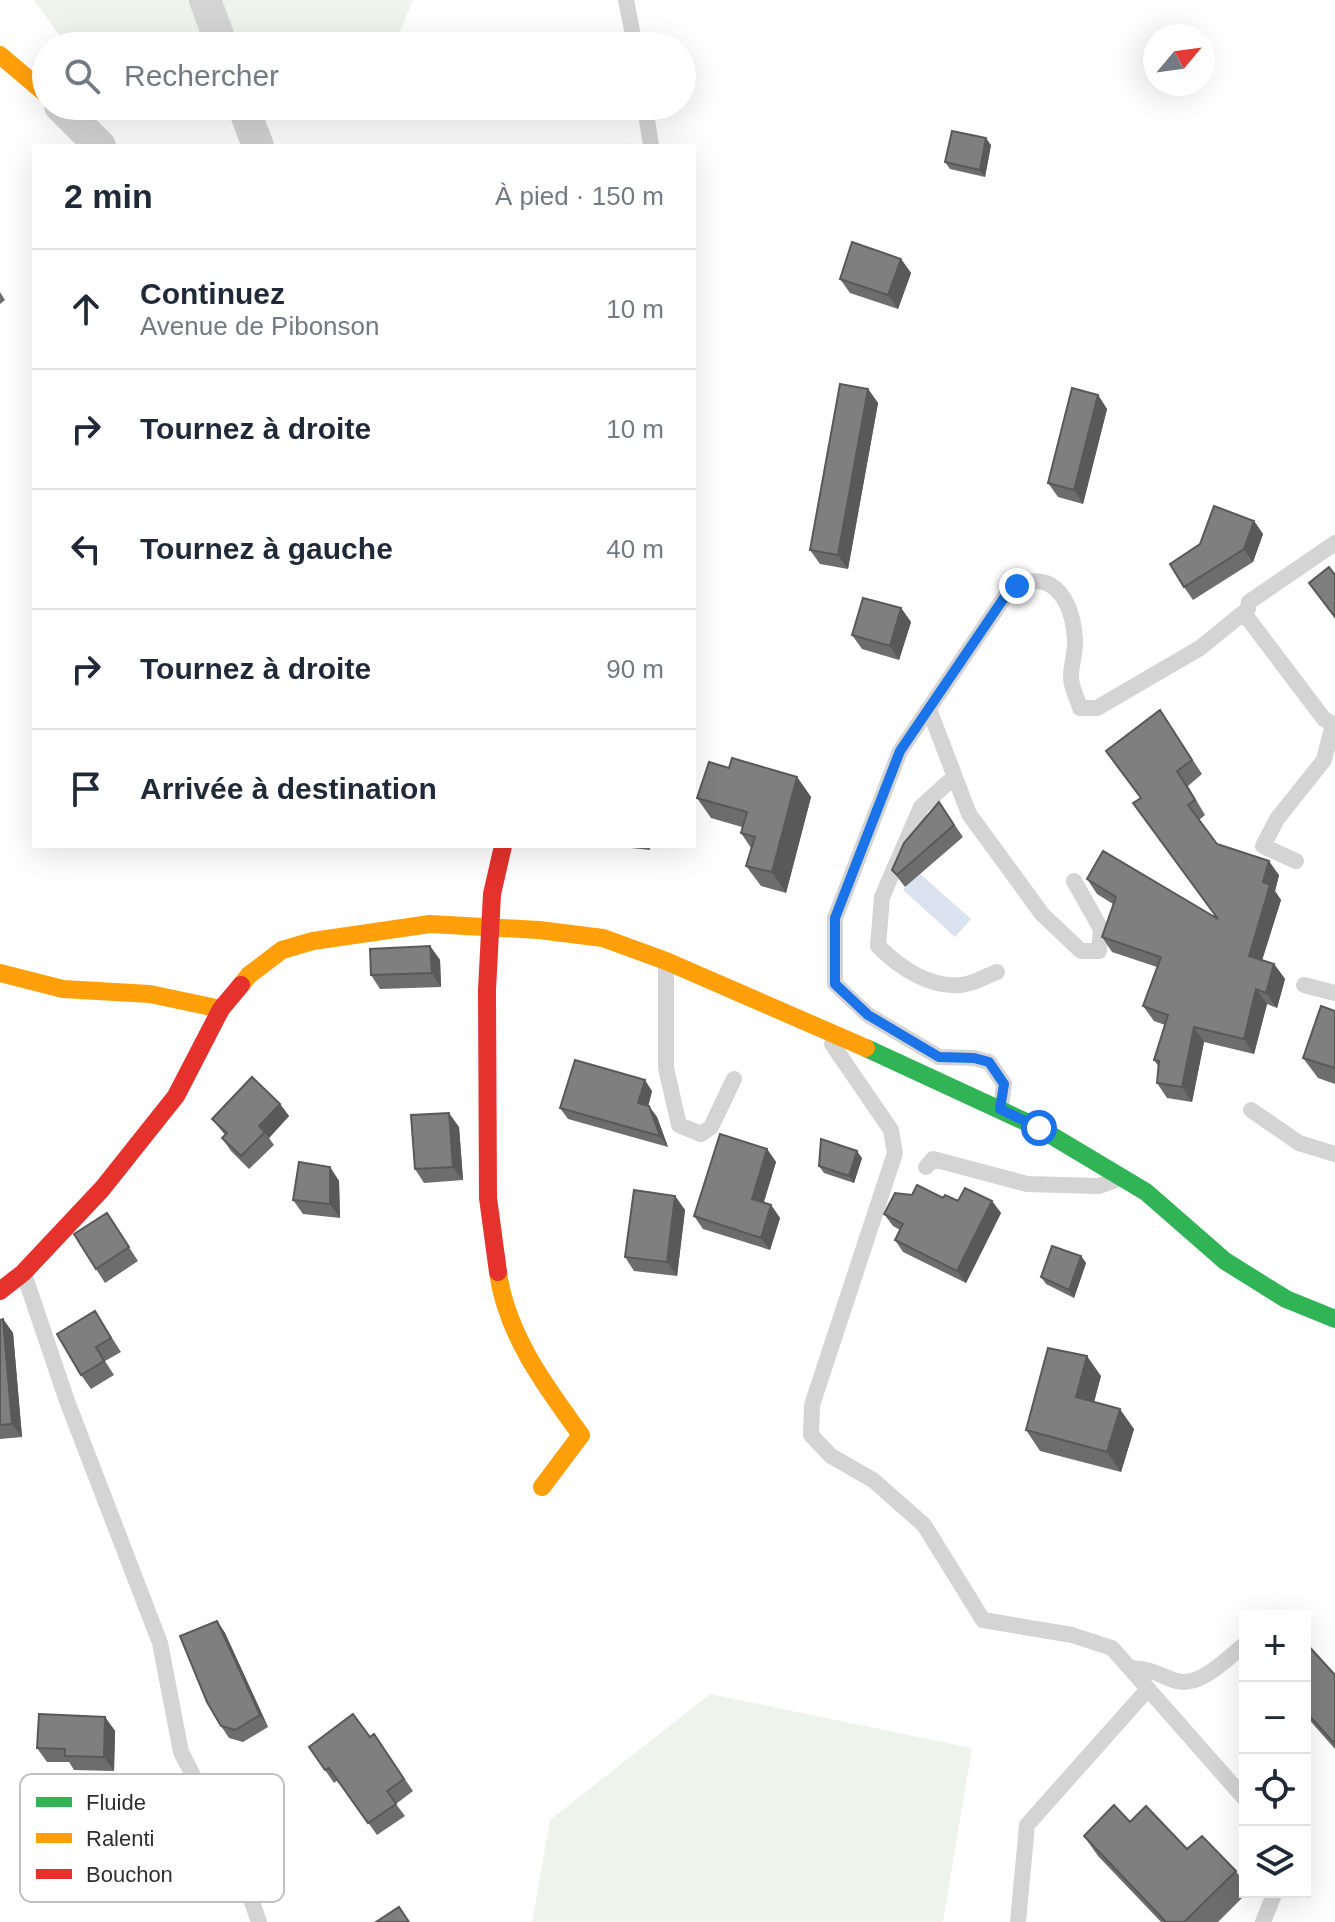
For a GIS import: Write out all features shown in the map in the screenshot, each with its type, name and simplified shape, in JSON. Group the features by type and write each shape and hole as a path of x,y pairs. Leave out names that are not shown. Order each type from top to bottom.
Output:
{"street":[{"path":"205,0 217,32"},
{"path":"0,55 32,82"},
{"path":"74,120 98,144"},
{"path":"248,120 257,144"},
{"path":"503,848 492,894 486,1032 488,1198 500,1290 533,1369 581,1435 542,1487"},
{"path":"0,1291 23,1273 102,1189 176,1096 221,1009 249,975 282,950 313,941 430,924 539,930 603,938 666,961 931,1076 1039,1128 1122,1177 1146,1192 1225,1261 1286,1299 1335,1319"},
{"path":"0,973 63,989 150,994 221,1009"}],"lane":[{"path":"626,0 632,32"},
{"path":"647,120 651,144"},
{"path":"1296,861 1263,846 1277,819 1324,760 1334,724 1324,719 1246,616 1249,602 1335,543"},
{"path":"1000,1109 1004,1084 989,1062 974,1058 939,1057 868,1015 835,984 835,918 900,751 1008,592 1017,586 1038,580 1053,586 1070,605 1075,641 1071,680 1080,708 1097,708 1188,655 1248,609"},
{"path":"929,709 969,814 1042,914 1081,951 1099,951 1101,929 1074,881"},
{"path":"954,777 921,807 882,897 878,946 897,965 939,984 963,985 997,972"},
{"path":"666,961 666,1068 679,1125 701,1134 711,1127 734,1079"},
{"path":"1304,985 1335,993"},
{"path":"821,1029 891,1130 895,1153 812,1405 811,1435 831,1456 873,1480 924,1525 983,1620 1072,1635 1112,1648 1239,1792"},
{"path":"1251,1110 1299,1143 1335,1154"},
{"path":"926,1167 933,1159 1027,1184 1099,1186 1122,1177"},
{"path":"23,1273 67,1401 160,1643 181,1752 192,1774"},
{"path":"1130,1668 1152,1669 1177,1682 1196,1681 1239,1649"},
{"path":"1018,1922 1027,1825 1148,1689"},
{"path":"1263,1922 1273,1898"},
{"path":"252,1902 259,1922"}],"shaded area":[{"path":"34,0 413,0 400,32 57,32"},
{"path":"918,872 971,919 955,937 903,890"},
{"path":"710,1694 972,1748 943,1922 532,1922 550,1820"}],"building":[{"path":"952,131 986,138 980,170 945,162"},
{"path":"852,242 901,259 888,295 840,279"},
{"path":"840,384 868,389 838,555 810,550"},
{"path":"1072,388 1098,395 1074,490 1048,483"},
{"path":"1214,506 1254,521 1244,549 1184,587 1170,564 1200,544"},
{"path":"1329,567 1335,575 1335,617 1309,583"},
{"path":"863,598 901,608 890,646 852,635"},
{"path":"1160,710 1192,760 1177,771 1195,800 1188,805 1217,844 1269,861 1263,882 1270,885 1249,956 1274,964 1266,993 1256,989 1244,1039 1194,1027 1182,1087 1157,1083 1159,1061 1154,1060 1168,1015 1143,1006 1161,957 1102,937 1116,897 1087,879 1103,851 1218,919 1133,803 1141,798 1106,751"},
{"path":"732,758 797,777 772,872 746,866 755,837 741,833 747,812 697,798 709,762 729,768"},
{"path":"939,802 954,825 897,875 892,870 904,843"},
{"path":"430,946 432,973 371,975 370,949"},
{"path":"1321,1006 1335,1011 1335,1068 1303,1058"},
{"path":"575,1060 645,1080 638,1103 649,1106 660,1136 560,1108"},
{"path":"252,1077 280,1104 259,1126 265,1132 241,1156 222,1138 227,1133 212,1119"},
{"path":"449,1113 453,1167 415,1169 411,1115"},
{"path":"720,1134 767,1149 752,1199 771,1205 761,1238 694,1216"},
{"path":"821,1139 857,1151 849,1176 819,1166"},
{"path":"299,1162 330,1167 330,1204 293,1200"},
{"path":"917,1185 943,1198 945,1195 958,1201 965,1188 992,1201 957,1271 895,1240 903,1224 884,1214 895,1193 912,1195"},
{"path":"634,1190 675,1196 667,1262 625,1257"},
{"path":"107,1213 129,1247 96,1269 74,1234"},
{"path":"1052,1246 1081,1256 1069,1290 1041,1277"},
{"path":"95,1311 111,1338 96,1347 104,1361 81,1375 57,1334"},
{"path":"3,1319 12,1424 0,1425 0,1320"},
{"path":"1048,1348 1087,1356 1076,1397 1120,1409 1107,1452 1026,1430"},
{"path":"217,1621 260,1715 235,1730 221,1726 207,1702 180,1636"},
{"path":"1311,1649 1335,1675 1335,1744 1311,1718"},
{"path":"39,1714 105,1717 104,1757 65,1756 65,1749 37,1748"},
{"path":"353,1714 370,1737 374,1734 404,1779 387,1791 396,1804 368,1823 329,1768 325,1770 309,1747"},
{"path":"1114,1805 1130,1822 1146,1806 1187,1849 1202,1836 1236,1871 1184,1922 1166,1922 1084,1836"},
{"path":"399,1907 409,1922 376,1922"}],"traffic: fast":[{"path":"866,1048 1039,1128 1146,1192 1225,1261 1286,1299 1335,1319"}],"traffic: slow":[{"path":"0,55 32,82"},
{"path":"241,985 249,975 282,950 313,941 430,924 539,930 603,938 666,961 866,1048"},
{"path":"0,973 63,989 150,994 221,1009"},
{"path":"498,1272 502,1295 518,1337 541,1378 581,1435 542,1487"}],"traffic: jam":[{"path":"498,1272 488,1198 487,990 492,894 503,848"},
{"path":"0,1291 23,1273 102,1189 176,1096 221,1009 241,985"}],"route":[{"path":"1017,586 1008,592 900,751 835,918 835,984 868,1015 939,1057 974,1058 989,1062 1004,1084 1000,1109 1039,1128"}]}
